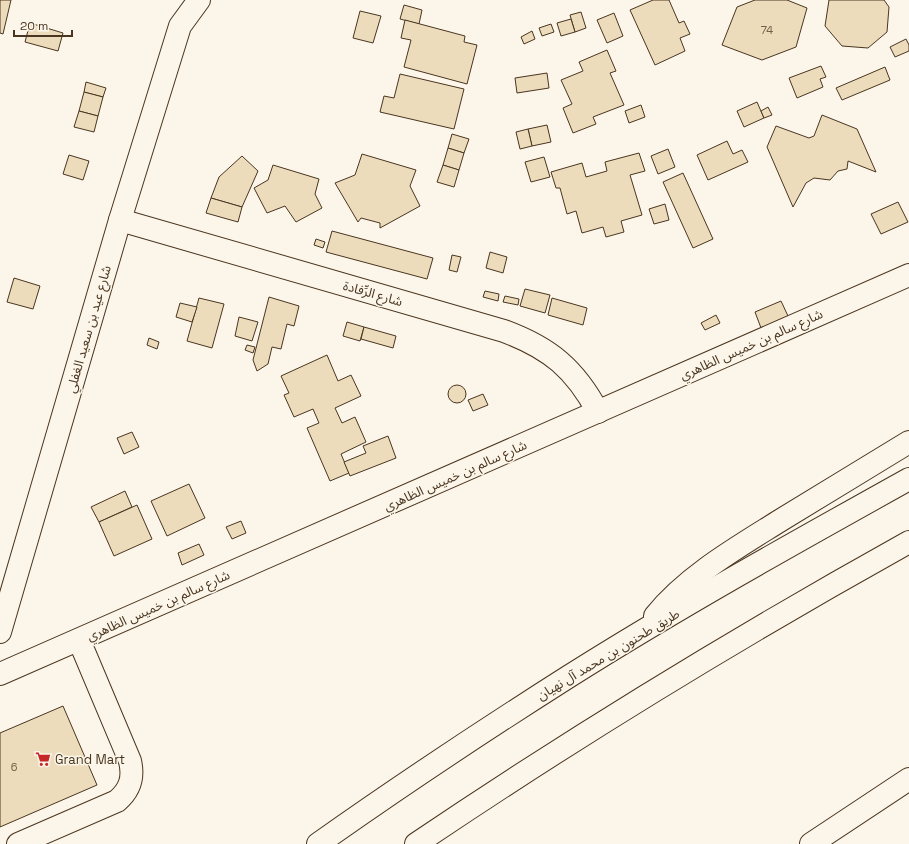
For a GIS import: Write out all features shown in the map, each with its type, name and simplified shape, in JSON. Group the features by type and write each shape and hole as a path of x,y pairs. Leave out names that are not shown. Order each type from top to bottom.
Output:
{"main road":[{"name":"شارع عيد بن سعيد الغفلي","path":"0,632 120,220 180,26 180,0"},
{"name":"شارع عيد بن سعيد الغفلي","path":"180,26 199,0"},
{"name":"شارع الرِّفادة","path":"120,220 504,331 522,338 553,356 567,368 579,381 598,412"},
{"name":"شارع سالم بن خميس الظاهري","path":"0,674 909,275"},
{"path":"642,633 666,603 723,557 909,442"},
{"name":"طريق طحنون بن محمد آل نهيان","path":"318,844 384,797 469,740 569,676 756,565 909,479"},
{"path":"416,844 577,738 676,677 843,578 909,542"},
{"path":"18,844 117,801 128,790 131,783 132,776 130,761 79,640"},
{"path":"811,844 909,779"}],"building":[{"path":"0,0 11,0 3,34 0,33"},
{"path":"653,0 669,0 679,23 684,21 690,34 680,38 685,51 655,65 630,10"},
{"path":"755,0 787,0 807,8 796,47 762,60 722,45 737,7"},
{"path":"829,0 884,0 889,7 887,32 868,48 842,46 825,26"},
{"path":"404,5 422,10 419,24 400,19"},
{"path":"360,11 381,16 373,43 353,38"},
{"path":"581,12 586,28 575,32 570,15"},
{"path":"614,13 623,36 607,43 597,20"},
{"path":"571,19 575,32 561,36 557,23"},
{"path":"405,20 465,36 464,42 477,45 467,84 404,67 411,40 401,38"},
{"path":"30,23 63,33 58,51 25,42"},
{"path":"551,24 554,32 542,36 539,28"},
{"path":"532,31 535,39 524,44 521,37"},
{"path":"906,39 909,45 909,51 895,57 890,47"},
{"path":"607,50 616,71 610,73 624,105 593,117 596,124 573,133 563,108 572,104 561,80 583,71 579,62"},
{"path":"821,66 826,77 820,79 823,87 797,98 789,78"},
{"path":"885,67 890,80 842,100 836,88"},
{"path":"547,73 549,88 517,93 515,78"},
{"path":"400,74 464,89 454,129 380,112 384,96 394,98"},
{"path":"86,82 106,88 103,97 84,92"},
{"path":"84,92 103,97 98,116 79,111"},
{"path":"757,102 764,118 744,127 737,111"},
{"path":"641,105 645,117 629,123 625,111"},
{"path":"768,107 772,115 764,118 761,111"},
{"path":"79,111 98,116 94,132 74,127"},
{"path":"822,115 857,129 876,172 848,161 847,169 838,171 830,180 814,178 806,183 793,207 767,147 776,126 809,138 814,136"},
{"path":"547,125 551,142 532,146 528,129"},
{"path":"528,129 532,146 520,149 516,132"},
{"path":"452,134 469,139 464,153 448,148"},
{"path":"727,141 733,154 742,150 748,162 708,180 697,155"},
{"path":"448,148 464,153 459,170 443,165"},
{"path":"668,149 675,167 658,174 651,156"},
{"path":"639,153 645,171 630,175 642,215 621,221 624,232 606,237 603,227 582,233 576,211 567,214 560,188 556,188 551,172 582,163 586,177 607,171 605,162"},
{"path":"362,154 416,170 410,186 420,206 380,228 380,223 361,218 358,222 335,183 355,175"},
{"path":"69,155 89,161 83,180 63,174"},
{"path":"242,156 258,171 242,207 211,198 219,177"},
{"path":"544,157 550,177 531,182 525,162"},
{"path":"273,165 319,179 315,194 322,208 296,222 285,206 267,213 254,188 268,180"},
{"path":"443,165 459,170 454,187 437,182"},
{"path":"683,173 713,239 693,248 663,182"},
{"path":"211,198 242,207 238,222 206,213"},
{"path":"898,202 908,222 881,234 871,214"},
{"path":"665,204 669,220 654,224 649,209"},
{"path":"332,231 433,258 427,279 326,252"},
{"path":"316,239 325,242 323,248 314,245"},
{"path":"490,252 507,257 503,273 486,268"},
{"path":"452,255 461,257 457,272 449,270"},
{"path":"14,278 40,286 33,309 7,302"},
{"path":"525,289 550,295 545,313 520,306"},
{"path":"485,291 499,294 498,301 483,297"},
{"path":"505,296 519,299 518,305 503,302"},
{"path":"269,297 299,306 294,326 287,324 281,349 272,347 268,364 257,371 253,360"},
{"path":"199,298 224,304 212,348 187,341"},
{"path":"552,298 587,308 583,325 548,315"},
{"path":"781,301 788,316 761,328 755,312"},
{"path":"180,303 197,307 192,322 176,317"},
{"path":"716,315 720,323 705,330 701,323"},
{"path":"239,317 258,322 252,341 235,336"},
{"path":"347,322 364,327 360,341 343,336"},
{"path":"364,327 396,336 393,348 361,339"},
{"path":"149,338 159,342 157,349 147,345"},
{"path":"247,345 255,347 253,353 245,350"},
{"path":"327,355 338,381 351,375 361,396 335,408 342,423 355,417 366,442 341,454 349,473 330,481 307,428 319,423 313,409 294,417 284,395 289,393 281,376"},
{"path":"453,385 461,385 466,390 464,401 461,403 453,403 448,398 448,390"},
{"path":"483,394 488,405 473,411 468,400"},
{"path":"132,432 139,447 124,454 117,438"},
{"path":"388,436 396,458 350,476 344,462 366,453 363,446"},
{"path":"189,484 205,518 167,536 151,501"},
{"path":"125,491 132,507 99,522 91,507"},
{"path":"137,505 152,539 114,556 99,522"},
{"path":"241,521 246,533 232,539 226,527"},
{"path":"199,544 204,555 182,565 178,553"},
{"name":"Grand Mart","path":"63,706 97,785 0,827 0,733"}],"place":[{"name":"Grand Mart","path":"43,759"}]}
